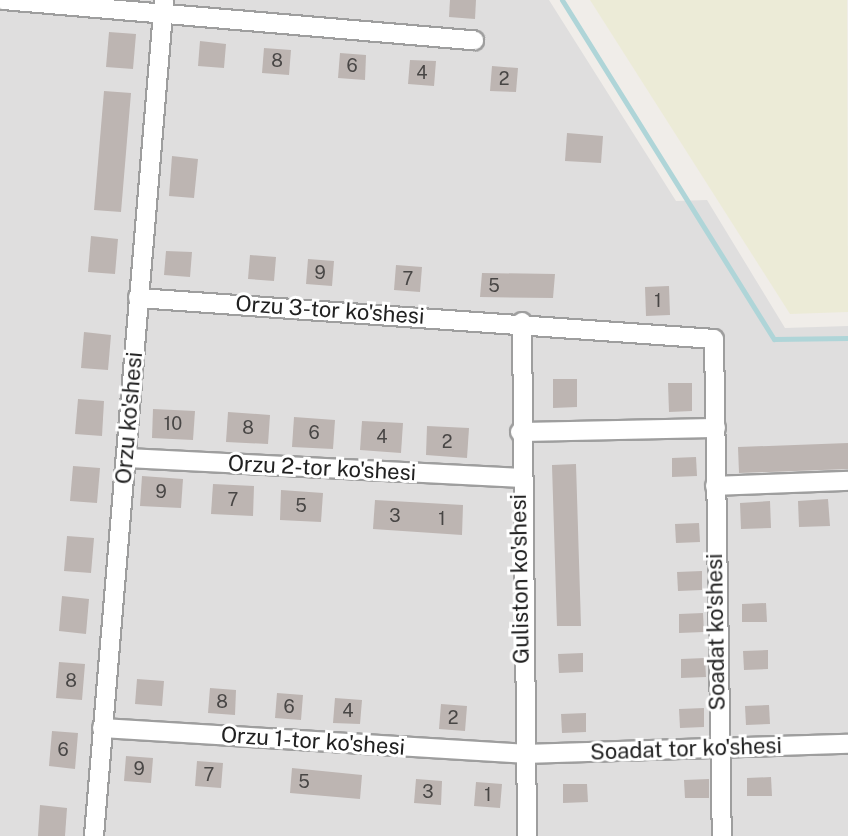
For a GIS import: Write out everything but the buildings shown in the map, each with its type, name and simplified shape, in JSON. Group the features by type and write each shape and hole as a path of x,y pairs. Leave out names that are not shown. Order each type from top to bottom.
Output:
{"street":[{"path":"3,0 164,9 474,40"},
{"name":"Orzu ko'shesi","path":"94,836 164,9"},
{"name":"Orzu 3-tor ko'shesi","path":"138,298 522,322 714,339 716,428"},
{"name":"Guliston ko'shesi","path":"522,322 518,478 527,836"},
{"path":"520,432 716,428"},
{"name":"Soadat ko'shesi","path":"716,428 718,747 722,836"},
{"name":"Orzu 2-tor ko'shesi","path":"126,458 518,478"},
{"path":"715,486 848,481"},
{"name":"Orzu 1-tor ko'shesi","path":"102,728 524,754"},
{"name":"Soadat tor ko'shesi","path":"524,754 848,744"}],"shaded area":[{"path":"0,0 549,0 676,201 707,200 785,328 848,326 848,836 0,836"}],"green space":[{"path":"590,0 847,0 848,312 790,314"}],"waterway":[{"path":"562,0 774,339 848,338"}]}
